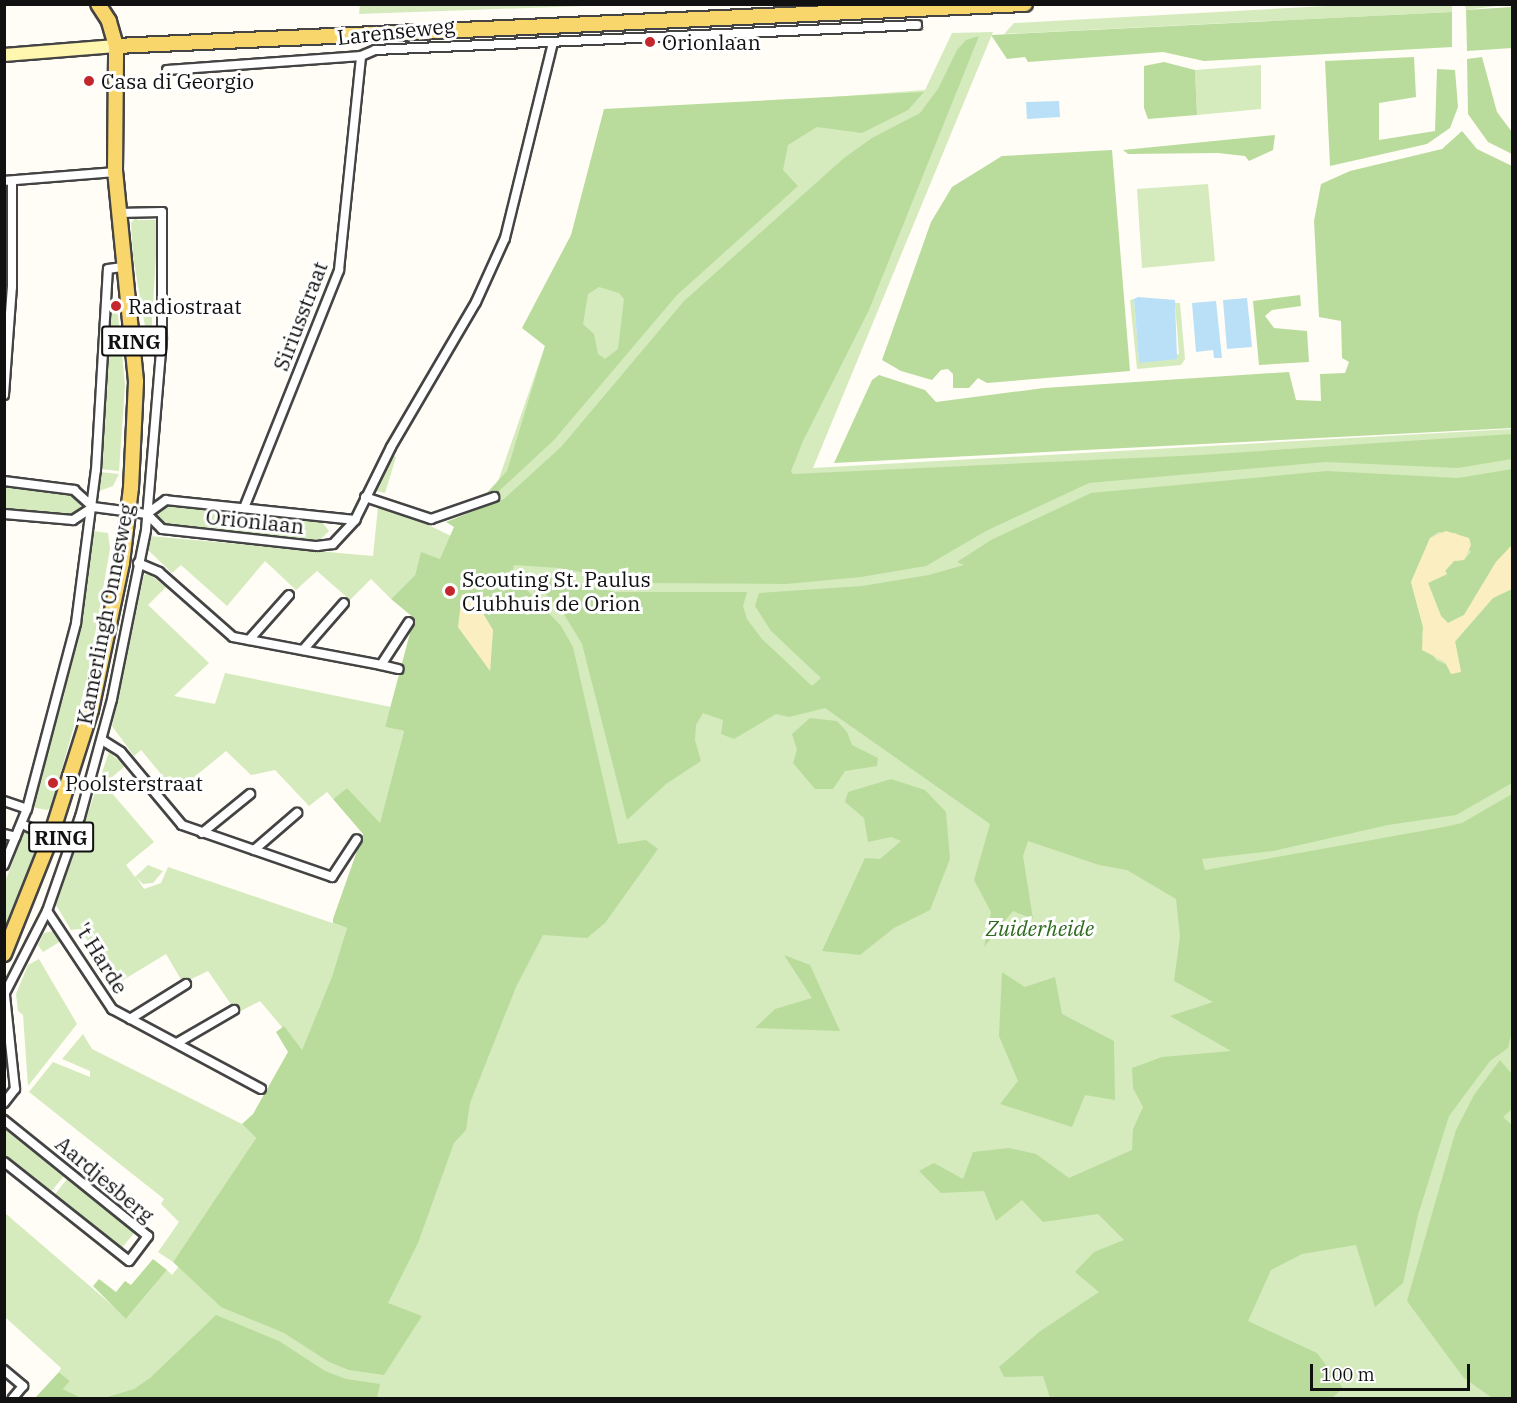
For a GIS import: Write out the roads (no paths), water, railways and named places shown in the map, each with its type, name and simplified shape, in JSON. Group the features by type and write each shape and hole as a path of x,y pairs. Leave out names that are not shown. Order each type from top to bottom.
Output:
{"main road":[{"name":"RING","path":"98,4 109,21 116,46"},
{"name":"Larenseweg","path":"116,46 962,9 1025,4"},
{"name":"Kamerlingh Onnesweg","path":"4,954 23,914 36,895 60,842 72,801 80,753 105,649 128,511 136,381 115,172 116,46"}],"street":[{"name":"Larenseweg","path":"167,70 362,56 375,50 553,43 726,31 916,25"},
{"name":"Orionlaan","path":"93,507 147,514 162,529 317,546 333,544 355,520 365,498 476,302 505,238 553,43"},
{"path":"4,55 116,46"},
{"name":"Siriusstraat","path":"244,508 339,270 362,56"},
{"path":"4,395 12,287 8,181 115,172"},
{"name":"Kamerlingh Onnesweg","path":"5,995 47,911 60,842 102,740 147,514 162,338 162,212 118,213"},
{"name":"Kamerlingh Onnesweg","path":"4,865 27,809 76,622 93,507 108,269 123,267"},
{"path":"4,481 74,490 93,507 73,520 4,514"},
{"path":"365,498 431,519 494,498"},
{"name":"Orionlaan","path":"147,514 166,500 355,520"},
{"path":"138,563 159,572 233,637 399,669"},
{"path":"249,640 289,595"},
{"path":"303,650 344,603"},
{"path":"381,665 409,622"},
{"path":"102,740 121,752 182,825 202,833 332,876 357,839"},
{"path":"202,833 250,794"},
{"path":"4,801 27,809"},
{"path":"254,850 297,813"},
{"path":"22,824 60,842"},
{"path":"4,834 16,837"},
{"name":"'t Harde","path":"47,911 112,1009 261,1089"},
{"name":"'t Harde","path":"130,1019 186,984"},
{"path":"4,1103 15,1089 5,995"},
{"path":"177,1043 234,1010"},
{"name":"Aardjesberg","path":"4,1120 148,1236 129,1262 4,1162"},
{"path":"4,1370 23,1386 12,1398"}],"water":[{"path":"1059,101 1060,117 1027,119 1026,102"},
{"path":"1138,297 1175,300 1177,359 1139,363 1134,299"},
{"path":"1247,298 1252,347 1227,349 1223,300"},
{"path":"1216,301 1222,358 1214,358 1213,350 1196,352 1192,303"}],"place":[{"name":"Orionlaan","path":"650,42"},
{"name":"Casa di Georgio","path":"89,81"},
{"name":"Radiostraat","path":"116,306"},
{"name":"Scouting St. Paulus Clubhuis de Orion","path":"450,591"},
{"name":"Poolsterstraat","path":"53,783"}],"park label":[{"name":"Zuiderheide","path":"1040,928"}]}
